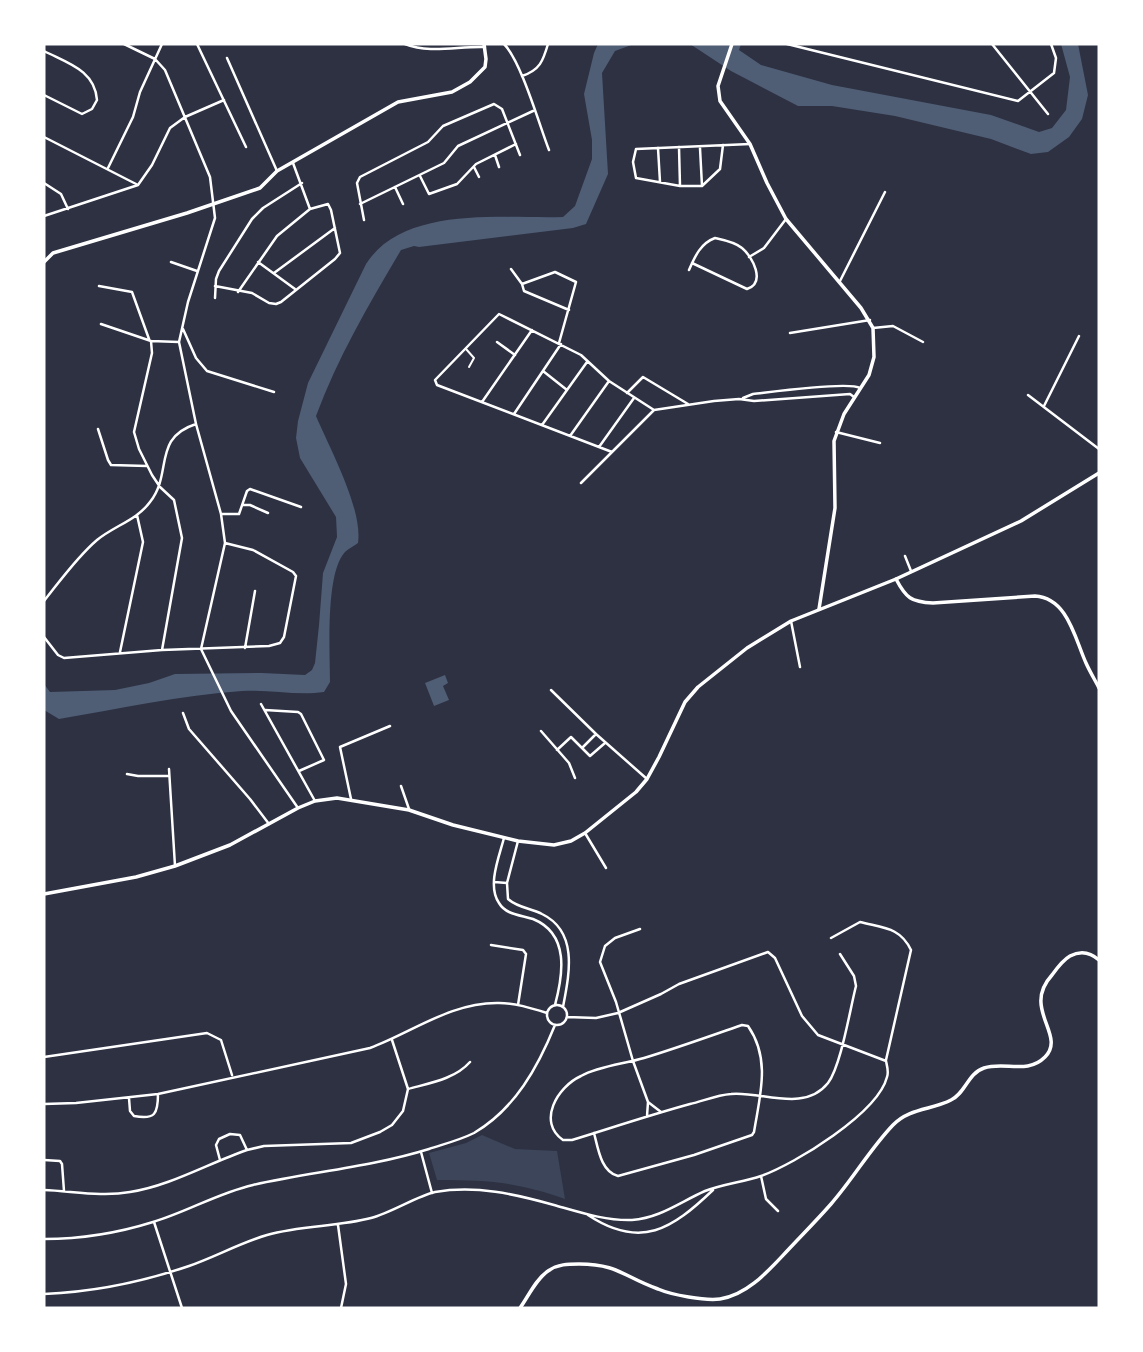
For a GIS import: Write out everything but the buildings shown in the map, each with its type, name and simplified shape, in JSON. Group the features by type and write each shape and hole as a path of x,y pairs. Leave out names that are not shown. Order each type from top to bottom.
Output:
{"street":[{"path":"124,44 155,60 164,70 210,177 214,204 215,221 197,271 179,342 196,425 221,514 226,543 201,649 237,721 298,808"},
{"path":"108,168 133,117 140,92 162,44"},
{"path":"197,44 246,147"},
{"path":"44,261 53,253 260,188 277,172 398,102 452,92 470,82 485,67 484,45 431,50 405,44"},
{"path":"505,44 522,76 549,150"},
{"path":"522,76 537,69 548,44"},
{"path":"732,44 718,86 720,101 750,144 786,219 840,281 870,320 873,328 873,365 836,432 833,457 835,508 819,609"},
{"path":"787,44 1018,101 1054,73 1056,58 1051,44"},
{"path":"992,44 1048,114"},
{"path":"44,51 87,74 93,82 97,100 92,110 82,114 44,95"},
{"path":"227,58 277,172"},
{"path":"44,216 138,185 152,165 170,128 185,117 225,100"},
{"path":"364,220 357,183 360,177 428,142 443,126 494,104 502,109 520,155"},
{"path":"360,204 444,163 458,146 534,111"},
{"path":"44,138 138,185"},
{"path":"723,145 720,169 702,186 680,186 636,178 633,162 636,149 700,146 723,145 750,144"},
{"path":"419,175 429,194 457,184 474,167 516,145"},
{"path":"700,146 702,186"},
{"path":"679,147 680,186"},
{"path":"658,148 660,182"},
{"path":"495,155 499,167"},
{"path":"293,163 310,209"},
{"path":"474,167 479,177"},
{"path":"44,183 61,194 68,209"},
{"path":"215,298 219,271 252,219 270,203 302,184"},
{"path":"395,187 403,204"},
{"path":"840,281 886,192"},
{"path":"215,286 238,292 252,293 275,304 295,290 340,253 328,204 310,209 277,236 238,292"},
{"path":"749,257 764,248 786,219"},
{"path":"274,273 335,228"},
{"path":"689,270 692,263 701,248 715,238 739,246 749,257 758,276 756,285 747,289 692,263"},
{"path":"171,262 197,271"},
{"path":"258,262 295,290"},
{"path":"511,270 524,290 569,310"},
{"path":"514,414 560,343 576,282 555,272 522,284"},
{"path":"99,286 132,292 150,340 152,353 134,432 147,466 160,487 174,500 182,538 162,650"},
{"path":"612,452 437,385 435,380 497,314 582,355 609,381 654,410"},
{"path":"790,333 870,320"},
{"path":"101,324 150,340 179,342"},
{"path":"873,328 893,326 923,341"},
{"path":"183,329 196,358 208,371 274,391"},
{"path":"482,402 533,330"},
{"path":"1044,406 1079,336"},
{"path":"497,342 515,355"},
{"path":"542,425 587,362"},
{"path":"543,371 568,390"},
{"path":"627,393 643,377 688,404"},
{"path":"570,436 609,381"},
{"path":"740,399 753,394 855,385 860,388"},
{"path":"581,483 654,410 740,399 754,401 840,394 854,397"},
{"path":"1028,395 1099,449"},
{"path":"599,447 634,398"},
{"path":"44,601 94,543 149,504 160,487 171,440 176,433 196,425"},
{"path":"99,429 111,465 147,466"},
{"path":"836,432 880,443"},
{"path":"44,894 136,877 175,866 230,845 316,801 351,799 409,810 453,825 518,841 554,845 571,841 621,805 647,779 685,702 698,687 747,648 791,621 896,579 1021,521 1099,473"},
{"path":"221,514 239,514 250,489 301,506"},
{"path":"243,505 268,513"},
{"path":"120,652 143,542 136,515"},
{"path":"44,636 58,655 64,658 120,652 245,648 279,643 284,637 296,576 253,550 226,543"},
{"path":"905,556 911,571"},
{"path":"896,579 904,594 916,602 1035,596 1050,599 1069,621 1099,688"},
{"path":"245,648 255,591"},
{"path":"791,621 800,667"},
{"path":"551,690 605,743 647,779"},
{"path":"261,704 316,801"},
{"path":"265,710 301,714 324,760 299,771"},
{"path":"183,713 189,729 250,799 268,824"},
{"path":"351,799 340,747 390,726"},
{"path":"541,732 569,763 575,778"},
{"path":"582,748 596,734"},
{"path":"557,750 571,737 590,756 605,743"},
{"path":"169,769 175,866"},
{"path":"127,774 169,776"},
{"path":"401,786 409,810"},
{"path":"585,833 606,868"},
{"path":"503,838 494,882 499,903 506,910 534,919 550,930 560,949 562,967 555,1005 547,1013"},
{"path":"518,841 507,883 508,899 514,904 540,912 559,928 568,947 569,967 563,1007 566,1017 563,1023 555,1025 549,1022 547,1013"},
{"path":"494,882 507,883"},
{"path":"44,1294 107,1287 169,1271 197,1263 270,1234 373,1218 432,1193 496,1191 587,1214 628,1220 644,1219 669,1211 725,1184 761,1176 832,1137 862,1112 888,1075 886,1061 911,950 905,937 894,931 860,922 831,938"},
{"path":"640,929 615,938 605,946 600,962 648,1102 647,1116"},
{"path":"491,945 523,950 526,954 518,1005"},
{"path":"566,1017 596,1018 618,1013 678,984 768,952 775,958 802,1016 818,1035 886,1061"},
{"path":"520,1308 542,1276 564,1264 598,1264 614,1268 658,1290 684,1296 719,1299 747,1289 771,1268 831,1204 894,1123 912,1112 952,1100 978,1070 998,1065 1019,1068 1037,1063 1045,1057 1051,1045 1051,1036 1040,1009 1042,986 1072,955 1085,952 1099,960"},
{"path":"594,1133 606,1168 612,1175 618,1176 749,1138 754,1132 760,1094 763,1068 762,1053 752,1030 746,1025 645,1058 582,1075 559,1095 552,1108 550,1121 554,1133 563,1140 572,1140 647,1116 729,1094 760,1094 790,1100 810,1096 820,1090 828,1083 837,1063 856,986 854,976 840,954"},
{"path":"562,967 569,967"},
{"path":"44,1104 158,1094 370,1048 392,1040 443,1013 462,1007 499,1003 547,1013"},
{"path":"555,1005 563,1007"},
{"path":"44,1239 94,1235 154,1222 249,1186 351,1169 420,1152 473,1133 509,1104 538,1066 555,1025"},
{"path":"44,1057 207,1033 220,1040 232,1076"},
{"path":"44,1190 112,1194 130,1192 264,1146 351,1143 370,1136 392,1125 403,1111 408,1089 392,1040"},
{"path":"408,1089 438,1081 463,1070 471,1062"},
{"path":"130,1098 131,1114 137,1117 149,1116 158,1109 158,1094"},
{"path":"648,1102 661,1112"},
{"path":"220,1160 216,1145 219,1139 230,1134 240,1135 247,1150"},
{"path":"420,1152 432,1193"},
{"path":"44,1160 60,1161 62,1164 64,1191"},
{"path":"761,1176 766,1199 778,1211"},
{"path":"587,1214 607,1228 631,1234 649,1232 674,1223 716,1188"},
{"path":"154,1222 182,1308"},
{"path":"338,1225 346,1284 341,1308"}],"lane":[{"path":"464,348 474,358 469,367"}],"shaded area":[{"path":"598,44 634,44 615,51 602,73 608,174 586,224 573,228 414,246 401,250 355,331 325,394 316,416 351,497 356,513 358,543 345,552 334,577 329,634 330,682 324,692 219,693 59,719 44,710 44,684 50,692 115,690 175,674 305,675 312,670 315,663 323,573 337,537 336,517 300,458 296,438 308,383 366,264 383,245 404,232 429,224 484,217 563,217 575,206 592,159 592,140 584,94"},
{"path":"690,44 741,44 739,50 761,65 832,85 991,115 1039,132 1052,128 1066,110 1070,77 1061,44 1078,44 1088,95 1082,119 1069,137 1048,152 1031,154 991,139 895,116 832,106 798,106 731,71"},
{"path":"445,675 448,683 443,686 449,700 434,706 425,683"},
{"path":"482,1135 515,1149 557,1151 565,1199 502,1183 437,1180 429,1153 466,1143"}]}
